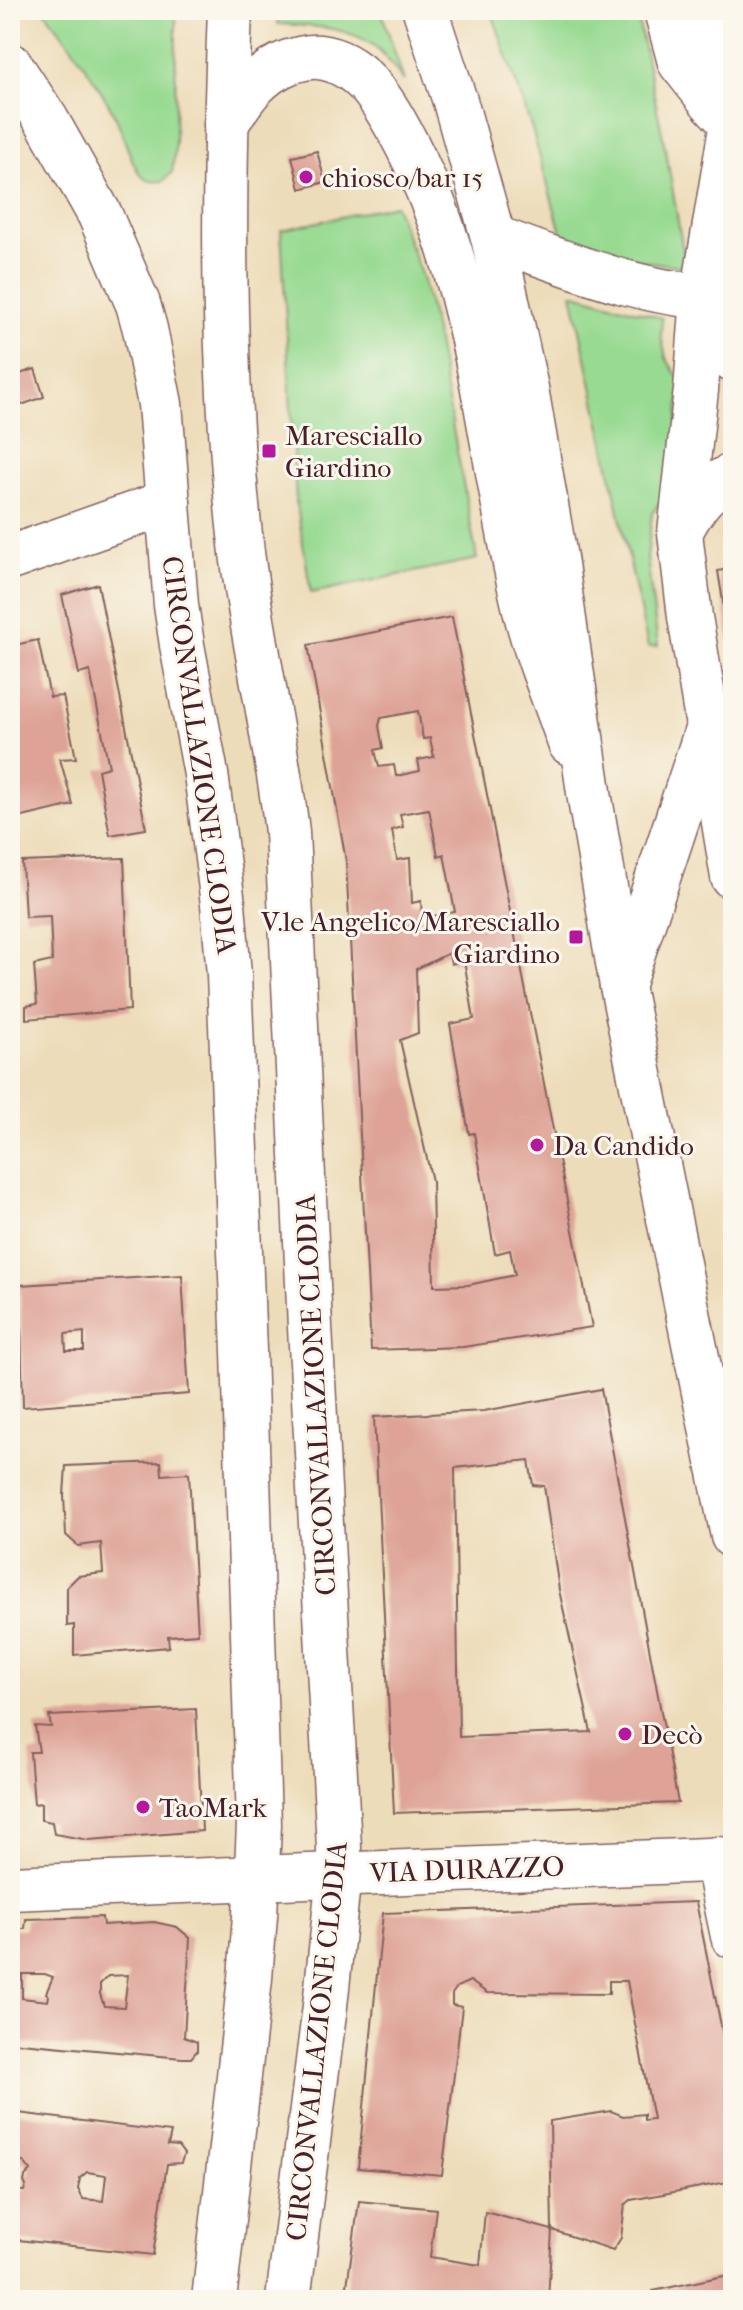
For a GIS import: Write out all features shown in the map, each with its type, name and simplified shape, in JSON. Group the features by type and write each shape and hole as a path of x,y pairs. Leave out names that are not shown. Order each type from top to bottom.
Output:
{"street":[{"name":"CIRCONVALLAZIONE CLODIA","path":"230,10 225,252 235,491 246,592 283,791 287,832 311,1343 338,1815 339,1874 288,2300"},
{"path":"425,10 455,101 493,237 526,388 536,565"},
{"path":"666,10 680,62 711,101 732,121"},
{"path":"710,10 732,121 723,302 733,360"},
{"path":"226,124 245,94 264,74 313,56 344,64 378,96 392,118 435,208 461,290 536,565 590,799 622,986 733,1536"},
{"name":"CIRCONVALLAZIONE CLODIA","path":"10,65 47,121 100,215 138,304 145,329 160,404 176,605 216,840 229,975 259,1824 250,1978 214,2300"},
{"path":"493,237 572,266 643,286 723,302"},
{"path":"723,302 696,390 680,533 686,593 733,877"},
{"path":"680,533 694,506 706,492 733,475"},
{"path":"10,558 168,502"},
{"path":"622,986 709,725"},
{"path":"725,1859 733,1936"},
{"name":"VIA DURAZZO","path":"10,1888 725,1859"}],"green space":[{"path":"44,10 176,10 175,151 172,172 163,181 148,180 137,170 116,118 100,89"},
{"path":"278,10 381,10 404,81 380,51 365,40 329,28 278,24"},
{"path":"491,10 636,10 686,267 566,250 532,129"},
{"path":"395,205 422,277 435,331 477,559 311,593 296,500 281,230"},
{"path":"572,293 662,318 661,336 666,358 681,382 671,490 652,513 647,558 658,646 648,647"}],"building":[{"path":"317,151 325,182 300,189 292,157"},
{"path":"35,369 44,397 10,409 10,377"},
{"path":"733,568 733,651 731,651 718,571"},
{"path":"98,584 146,829 110,835 98,770 109,767 90,671 79,674 62,595"},
{"path":"452,617 592,1327 463,1347 371,1350 346,861 308,645","holes":["418,711 423,739 430,738 434,757 418,760 420,771 396,776 394,765 379,767 375,750 383,748 379,726 381,718","429,809 438,856 444,854 455,912 422,918 421,901 412,903 410,858 397,860 392,830 403,827 400,814","449,953 451,964 464,960 474,1019 450,1024 469,1134 474,1133 495,1254 510,1250 515,1275 468,1285 434,1286 432,1181 400,1040 418,1033 416,969"]},
{"path":"38,640 50,697 63,696 76,758 60,759 73,805 10,820 10,646"},
{"path":"124,858 130,1010 26,1019 26,1006 37,1004 34,965 52,961 50,916 25,917 22,862"},
{"path":"182,1275 189,1394 23,1407 20,1285","holes":["84,1332 84,1351 66,1351 65,1334"]},
{"path":"601,1389 678,1803 394,1813 374,1417 484,1411","holes":["529,1460 533,1485 544,1486 559,1590 591,1732 459,1737 455,1468"]},
{"path":"161,1462 162,1475 189,1473 198,1634 168,1636 169,1647 74,1655 74,1625 67,1626 67,1587 78,1576 103,1573 101,1543 78,1546 66,1535 66,1466"},
{"path":"196,1709 202,1831 89,1840 54,1834 52,1822 41,1820 41,1803 34,1804 30,1752 39,1752 35,1726 51,1727 49,1716"},
{"path":"696,1902 733,2085 733,2181 631,2200 625,2205 621,2238 613,2250 552,2230 550,2121 611,2111 623,2116 644,2114 644,2120 653,2119 627,1981 609,1981 609,1994 487,1993 470,1981 457,1987 452,1994 452,2005 462,2007 442,2175 358,2168 383,1913"},
{"path":"102,1917 103,1925 154,1922 177,1927 190,1938 184,2037 197,2042 197,2051 191,2058 182,2058 10,2042 10,1929 25,1929 26,1919","holes":["22,1974 53,1977 46,1993 48,2001 22,1998","128,1975 124,2007 104,2006 100,1984 108,1976"]},
{"path":"10,2112 171,2132 168,2145 178,2146 184,2154 181,2163 167,2164 153,2255 10,2239 10,2190 24,2191 25,2177 31,2171 24,2162 10,2162","holes":["87,2172 106,2175 103,2201 83,2199 78,2189 80,2178"]},
{"path":"359,2201 436,2209 430,2257 480,2265 485,2212 552,2230 548,2300 345,2300"},
{"path":"733,2274 733,2300 655,2300 653,2291"}],"place":[{"name":"chiosco/bar 15","path":"306,177"},
{"name":"Maresciallo Giardino","path":"269,451"},
{"name":"V.le Angelico/Maresciallo Giardino","path":"576,937"},
{"name":"Da Candido","path":"537,1145"},
{"name":"Decò","path":"625,1734"},
{"name":"TaoMark","path":"143,1807"}]}
